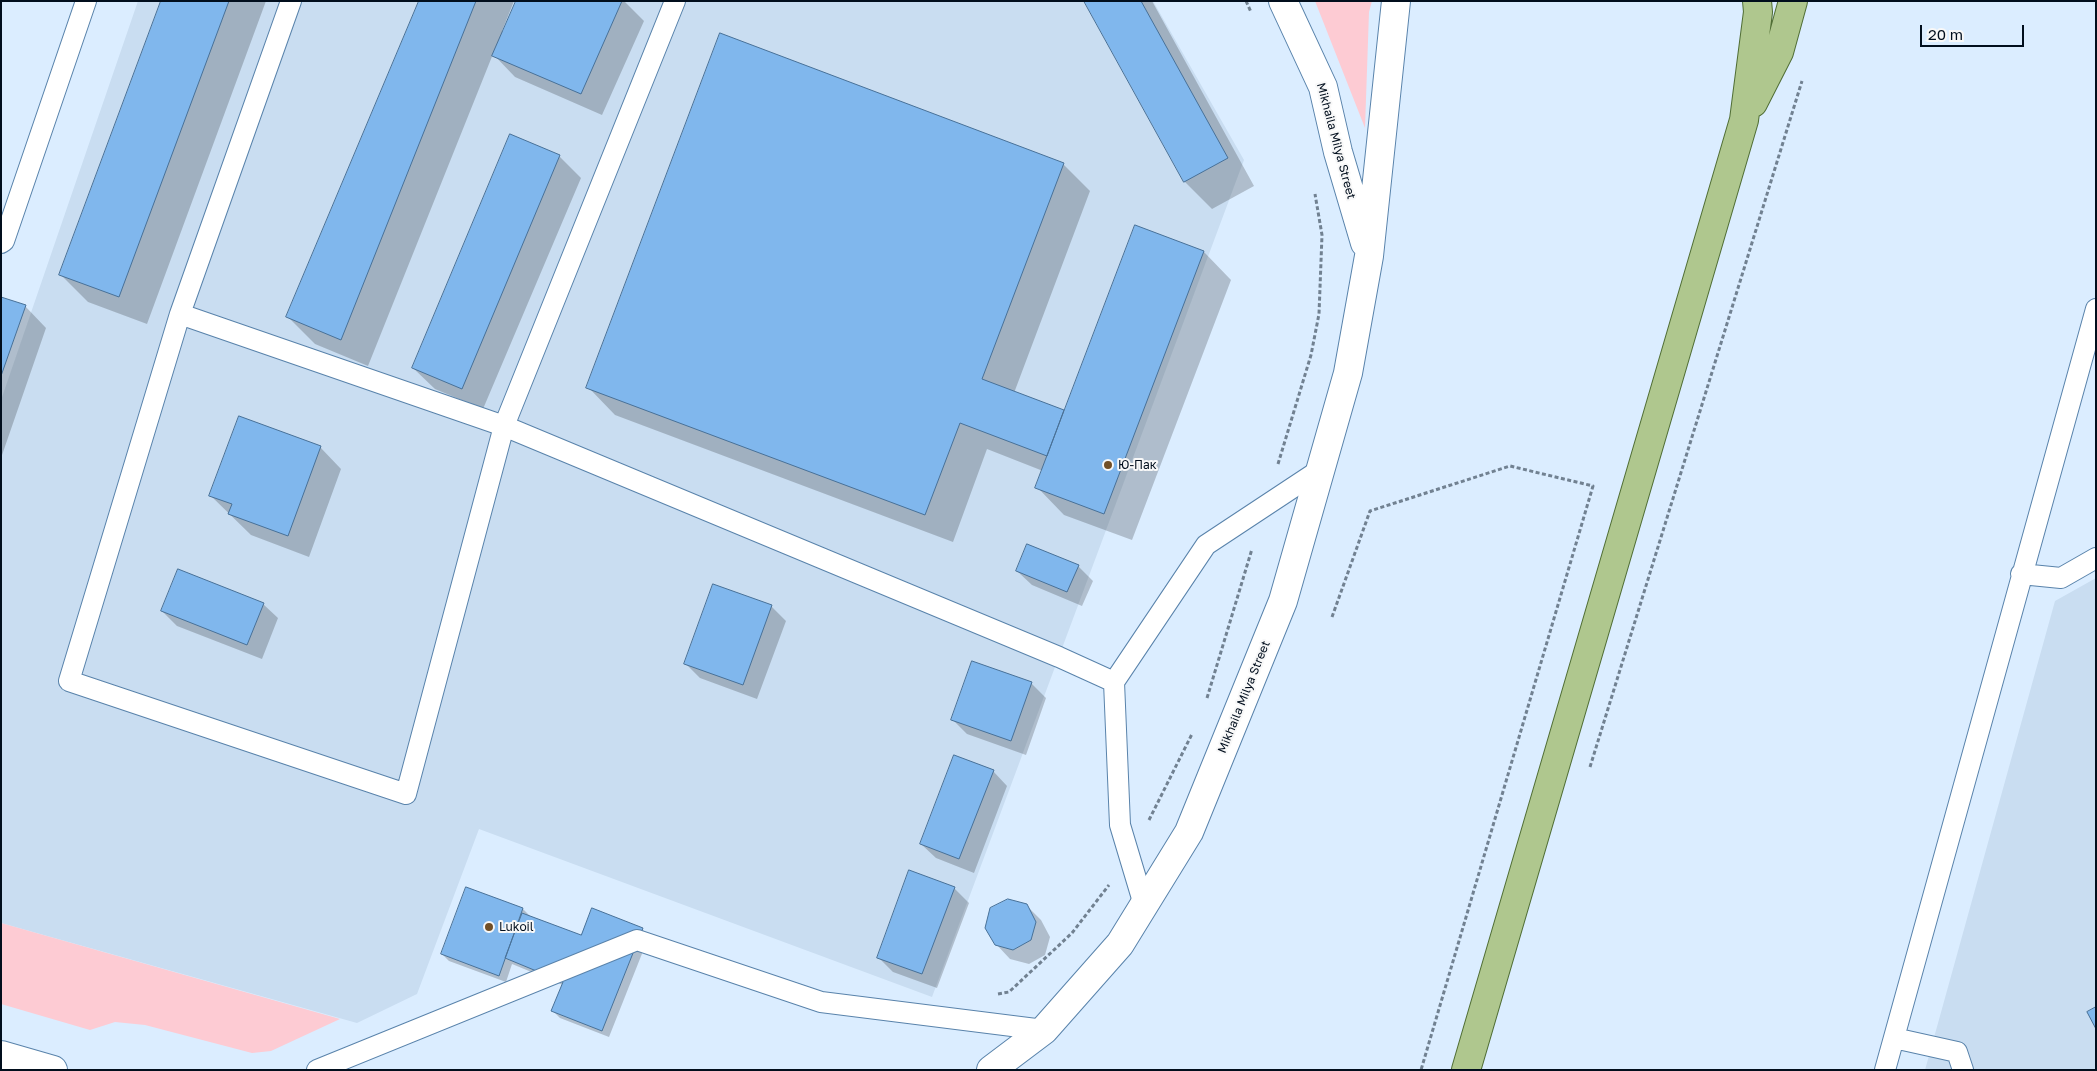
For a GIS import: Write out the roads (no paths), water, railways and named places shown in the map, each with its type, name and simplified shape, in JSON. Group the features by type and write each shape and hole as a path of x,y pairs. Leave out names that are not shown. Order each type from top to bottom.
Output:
{"main road":[{"name":"Mikhaila Milya Street","path":"1283,1 1323,88 1338,152 1369,256"},
{"name":"Mikhaila Milya Street","path":"991,1070 1044,1030 1120,944 1189,832 1280,610 1348,373 1369,256 1396,1"},
{"path":"1466,1070 1744,120 1758,12 1757,1"},
{"path":"1744,120 1779,52 1793,1"},
{"path":"1,1055 53,1070"}],"lane":[{"path":"1,243 4,241 86,1"},
{"path":"291,1 180,314 69,681 406,794 504,426 675,1"},
{"path":"1779,52 1800,1"},
{"path":"1885,1070 2096,309"},
{"path":"180,314 504,426 1059,657 1114,682"},
{"path":"1144,905 1120,825 1114,682 1206,545 1321,469"},
{"path":"2021,574 2060,578 2096,558"},
{"path":"317,1070 636,940 821,1002 1044,1030"},
{"path":"1894,1038 1957,1052 1963,1070"}],"place":[{"name":"Ю-Пак","path":"1108,465"},
{"name":"Lukoil","path":"489,927"}]}
